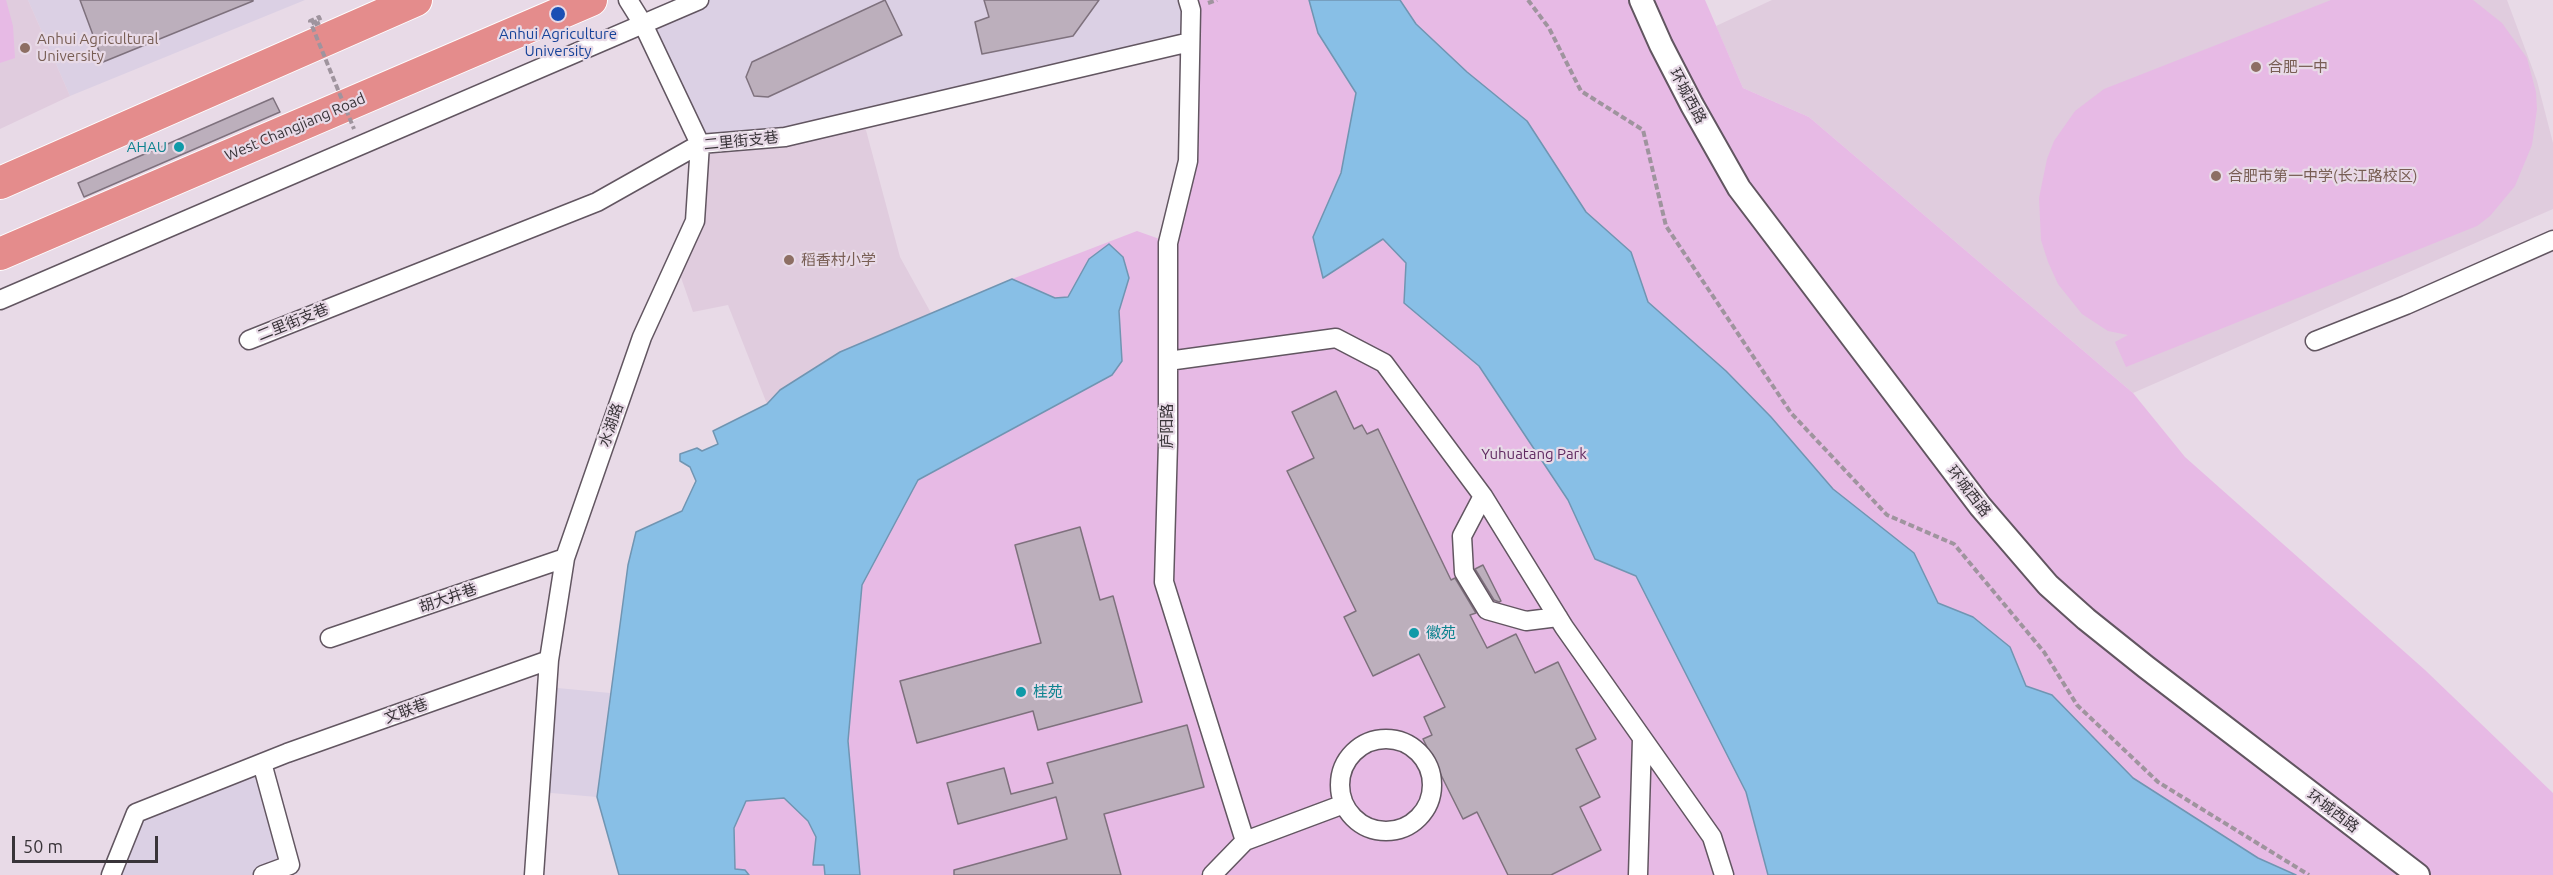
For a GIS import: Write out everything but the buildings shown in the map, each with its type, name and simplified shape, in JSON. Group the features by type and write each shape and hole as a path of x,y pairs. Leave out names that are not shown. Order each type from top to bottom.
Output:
{"highway":[{"path":"0,183 416,0"},
{"name":"West Changjiang Road","path":"0,254 591,0"}],"street":[{"path":"0,166 381,0"},
{"name":"水湖路","path":"534,875 549,660 565,558 642,337 695,221 700,144 644,24 628,0"},
{"path":"0,300 699,0"},
{"name":"庐阳路","path":"1188,0 1191,10 1188,161 1168,243 1164,582 1245,842"},
{"name":"环城西路","path":"1641,0 1692,105 1739,188 1980,506 2048,585 2085,619 2146,667 2418,875"},
{"name":"二里街支巷","path":"249,339 597,202 700,144 785,137 1190,42"},
{"path":"2315,341 2406,305 2553,240"},
{"path":"1168,361 1336,338 1384,363 1483,496 1558,617 1712,837 1724,875"},
{"path":"1483,496 1462,536 1464,572 1487,610 1526,621 1558,617"},
{"name":"胡大井巷","path":"330,638 565,558"},
{"name":"文联巷","path":"111,875 136,813 262,763 549,660"},
{"path":"1387,738 1409,745 1425,760 1431,774 1432,789 1428,804 1420,816 1408,825 1394,830 1379,830 1364,825 1352,816 1344,804 1340,789 1341,773 1347,759 1358,748 1371,741 1387,738"},
{"path":"1638,875 1642,739"},
{"path":"262,763 290,865 263,875"},
{"path":"1212,875 1245,842 1344,804"}],"path":[{"path":"1528,0 1549,28 1581,91 1643,130 1666,226 1791,413 1887,516 1954,544 2044,652 2077,705 2158,782 2309,875"},
{"path":"317,21 310,24 310,21 319,17 321,22 312,26 354,129"}],"shaded area":[{"name":"Anhui Agricultural University","path":"0,0 28,0 70,96 0,129"},
{"path":"28,0 305,0 70,96"},
{"path":"699,0 1188,0 1190,42 785,137 700,144 643,24"},
{"name":"合肥市第一中学(长江路校区)","path":"1772,0 2507,0 2537,81 2553,143 2553,209 2133,393 1809,117 1743,88 1716,26"},
{"name":"稻香村小学","path":"863,119 900,257 931,313 840,352 780,390 767,404 728,305 693,312 676,263 695,221 700,144"},
{"path":"547,687 610,693 597,797 540,792"},
{"path":"262,763 290,865 263,875 111,875 136,813"}],"green space":[{"path":"0,0 6,0 13,26 15,58 0,63"},
{"name":"Yuhuatang Park","path":"1188,0 1705,0 1743,88 1809,117 2133,393 2185,457 2425,670 2553,793 2553,875 619,875 597,797 628,565 636,532 682,511 696,481 690,467 680,461 680,454 697,448 702,451 718,444 713,431 767,404 780,390 840,352 1012,279 1137,231 1168,242 1188,161"},
{"path":"2331,0 2473,0 2502,23 2527,58 2536,92 2537,109 2532,145 2515,186 2490,216 2477,226 2126,367 2115,342 2128,335 2108,331 2082,314 2058,284 2048,262 2041,240 2039,198 2047,159 2054,141 2075,111 2104,89"}],"water":[{"path":"1309,0 1400,0 1416,24 1467,72 1527,121 1586,212 1631,252 1648,302 1726,371 1771,417 1833,489 1914,553 1938,603 1973,617 2010,647 2026,686 2052,695 2133,778 2258,858 2296,875 1768,875 1746,792 1636,576 1595,559 1568,500 1479,366 1404,303 1406,263 1383,239 1323,278 1313,237 1341,173 1356,93 1318,33"},
{"path":"1109,244 1123,257 1129,278 1119,311 1122,361 1112,375 918,480 862,585 848,741 860,875 825,875 824,865 813,865 816,837 808,821 784,798 746,801 734,828 735,869 745,870 749,875 619,875 597,797 628,565 636,532 682,511 696,481 690,467 680,461 680,454 697,448 702,451 718,444 713,431 767,404 780,390 840,352 1012,279 1055,298 1068,297 1089,259"}],"place":[{"name":"Anhui Agriculture University","path":"558,14"},
{"name":"Anhui Agricultural University","path":"25,48"},
{"name":"合肥一中","path":"2256,67"},
{"name":"AHAU","path":"179,147"},
{"name":"合肥市第一中学(长江路校区)","path":"2216,176"},
{"name":"稻香村小学","path":"789,260"},
{"name":"徽苑","path":"1414,633"},
{"name":"桂苑","path":"1021,692"}]}
